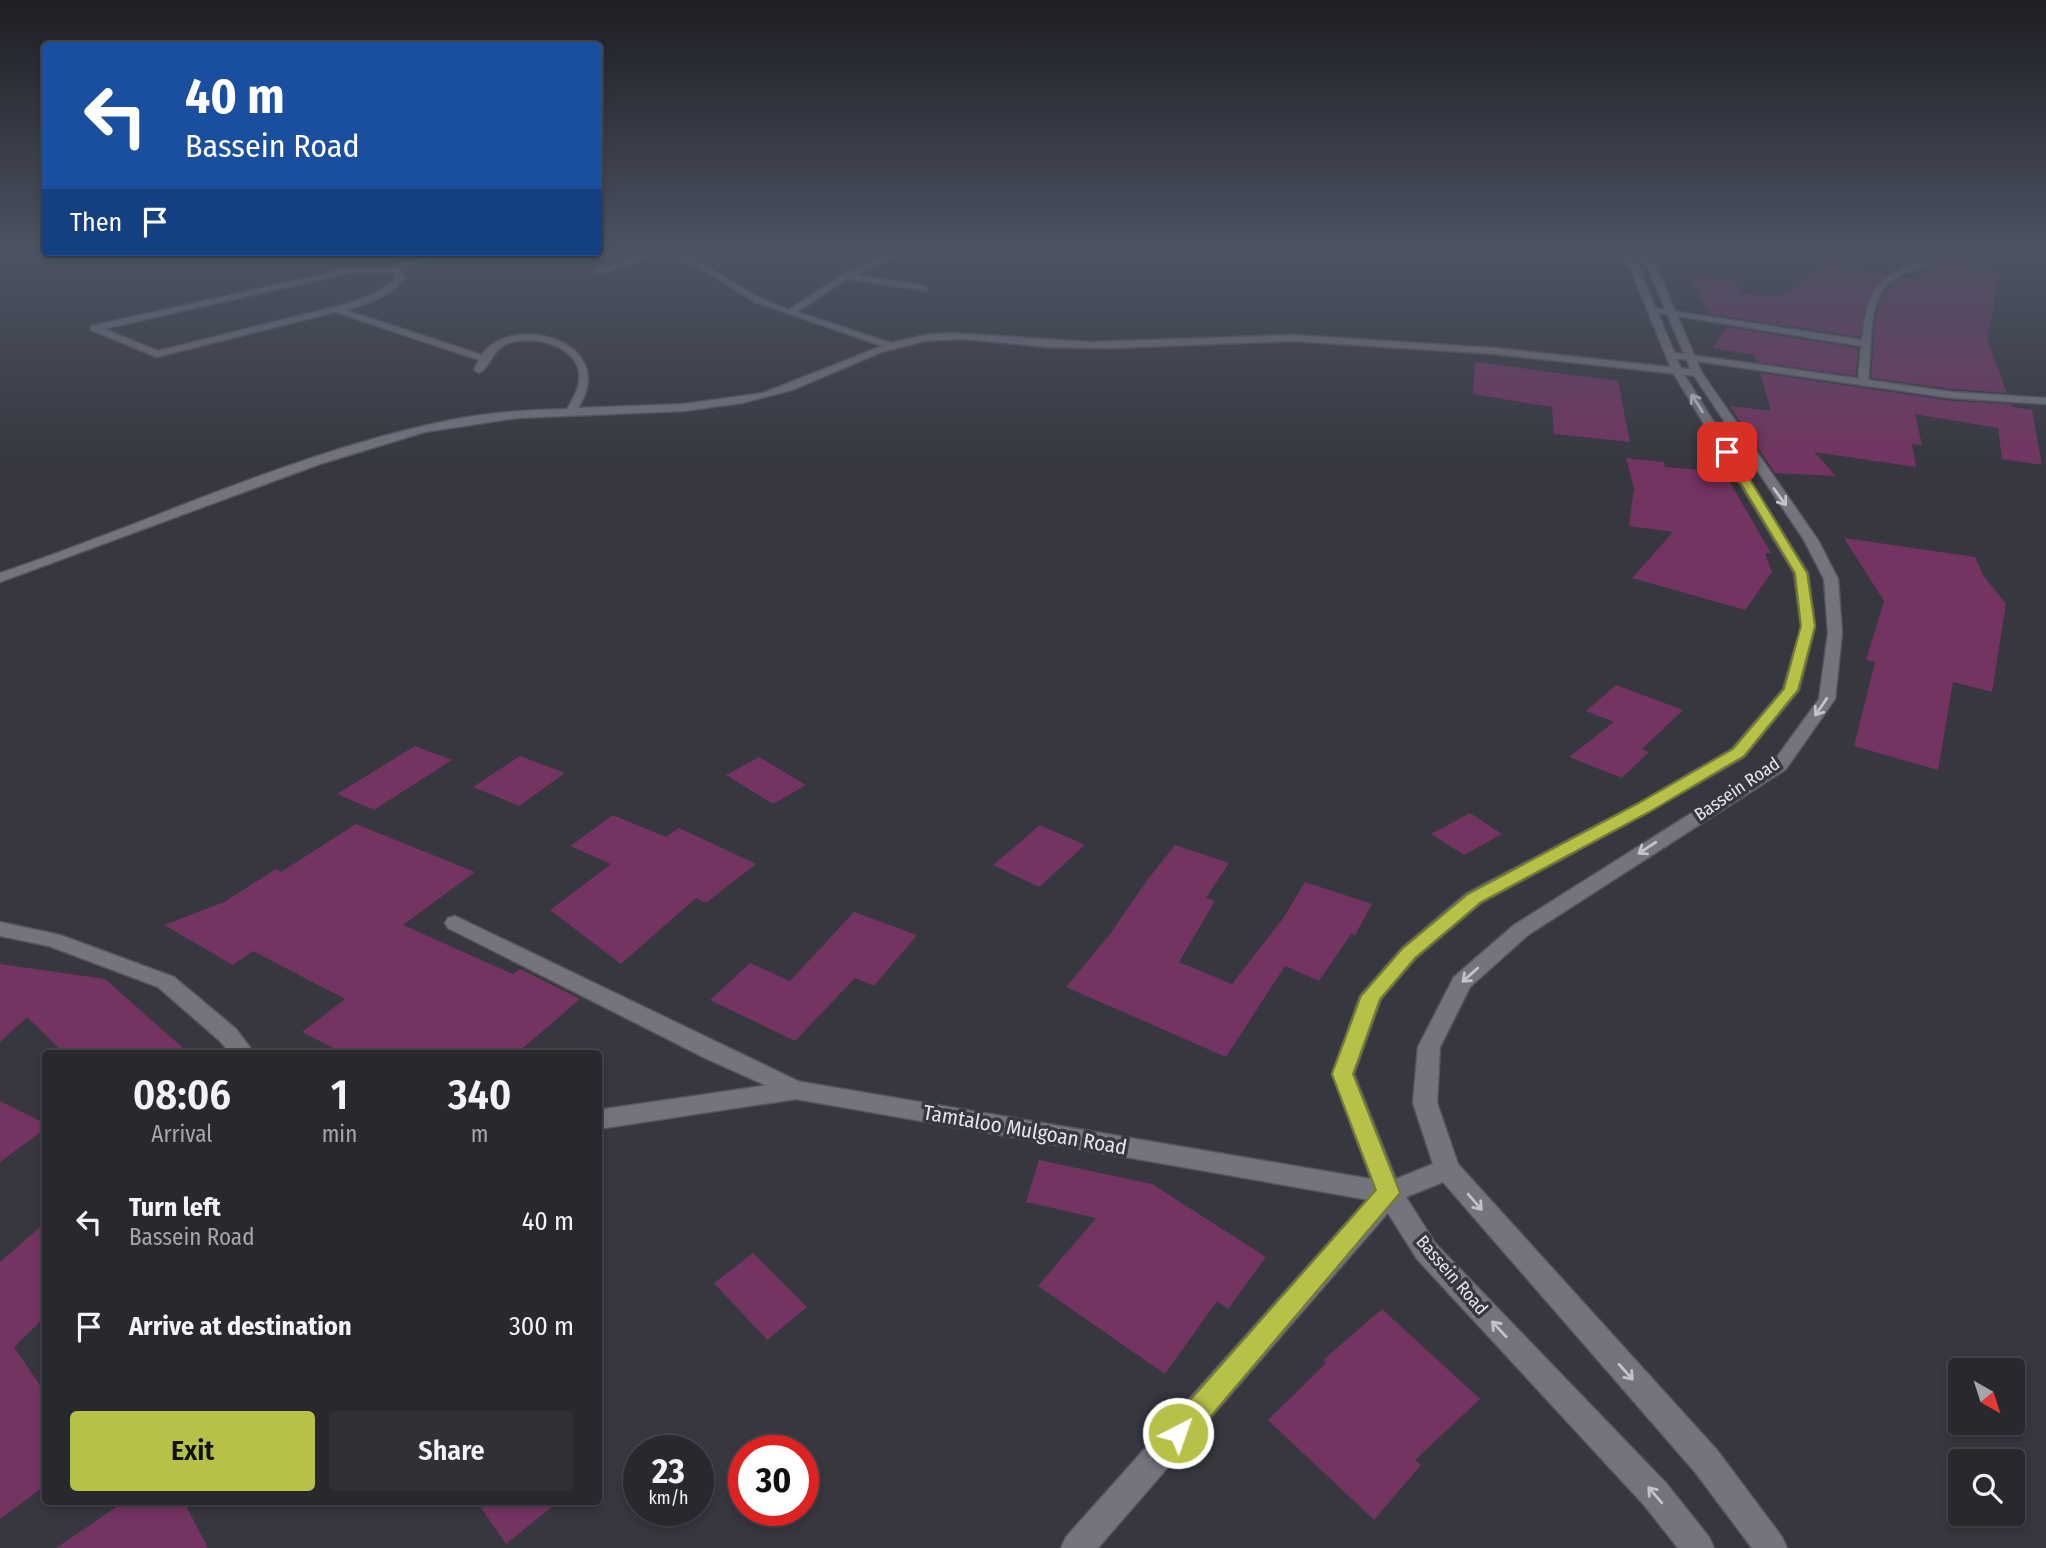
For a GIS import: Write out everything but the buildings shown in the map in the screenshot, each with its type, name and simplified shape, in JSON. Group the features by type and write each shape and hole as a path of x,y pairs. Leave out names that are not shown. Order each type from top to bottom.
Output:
{"street":[{"path":"115,323 94,328 157,354 278,323"},
{"path":"377,323 482,358"},
{"path":"821,323 891,346"},
{"name":"Bassein Road","path":"1666,323 1684,365 1801,573 1808,626 1791,690 1738,753 1643,808 1474,898 1409,953 1371,996 1343,1074 1389,1193 1426,1251 1655,1494 1698,1548"},
{"path":"1734,323 1868,344"},
{"path":"1863,383 1870,323"},
{"path":"0,578 82,551 202,501 423,429 484,417 572,410 677,408 748,400 891,346 927,337 1113,345 1260,337 1293,338 1684,365 1952,395 2046,401"},
{"path":"479,370 482,358 497,343 522,338 550,340 569,348 580,359 584,374 583,390 572,410"},
{"name":"Bassein Road","path":"1447,1169 1425,1103 1429,1047 1462,982 1521,930 1780,765 1828,699 1835,633 1831,579 1811,540 1684,365"},
{"path":"456,923 715,1053 796,1090"},
{"path":"0,929 53,940 166,982 228,1035 241,1050"},
{"name":"Tamtaloo Mulgoan Road","path":"602,1119 796,1090 1389,1193"},
{"path":"1077,1548 1389,1193 1447,1169 1706,1461 1771,1548"}],"route":[{"path":"1178,1433 1389,1193 1343,1074 1371,996 1409,953 1474,898 1643,808 1738,753 1791,690 1808,626 1801,573 1727,452"}]}
